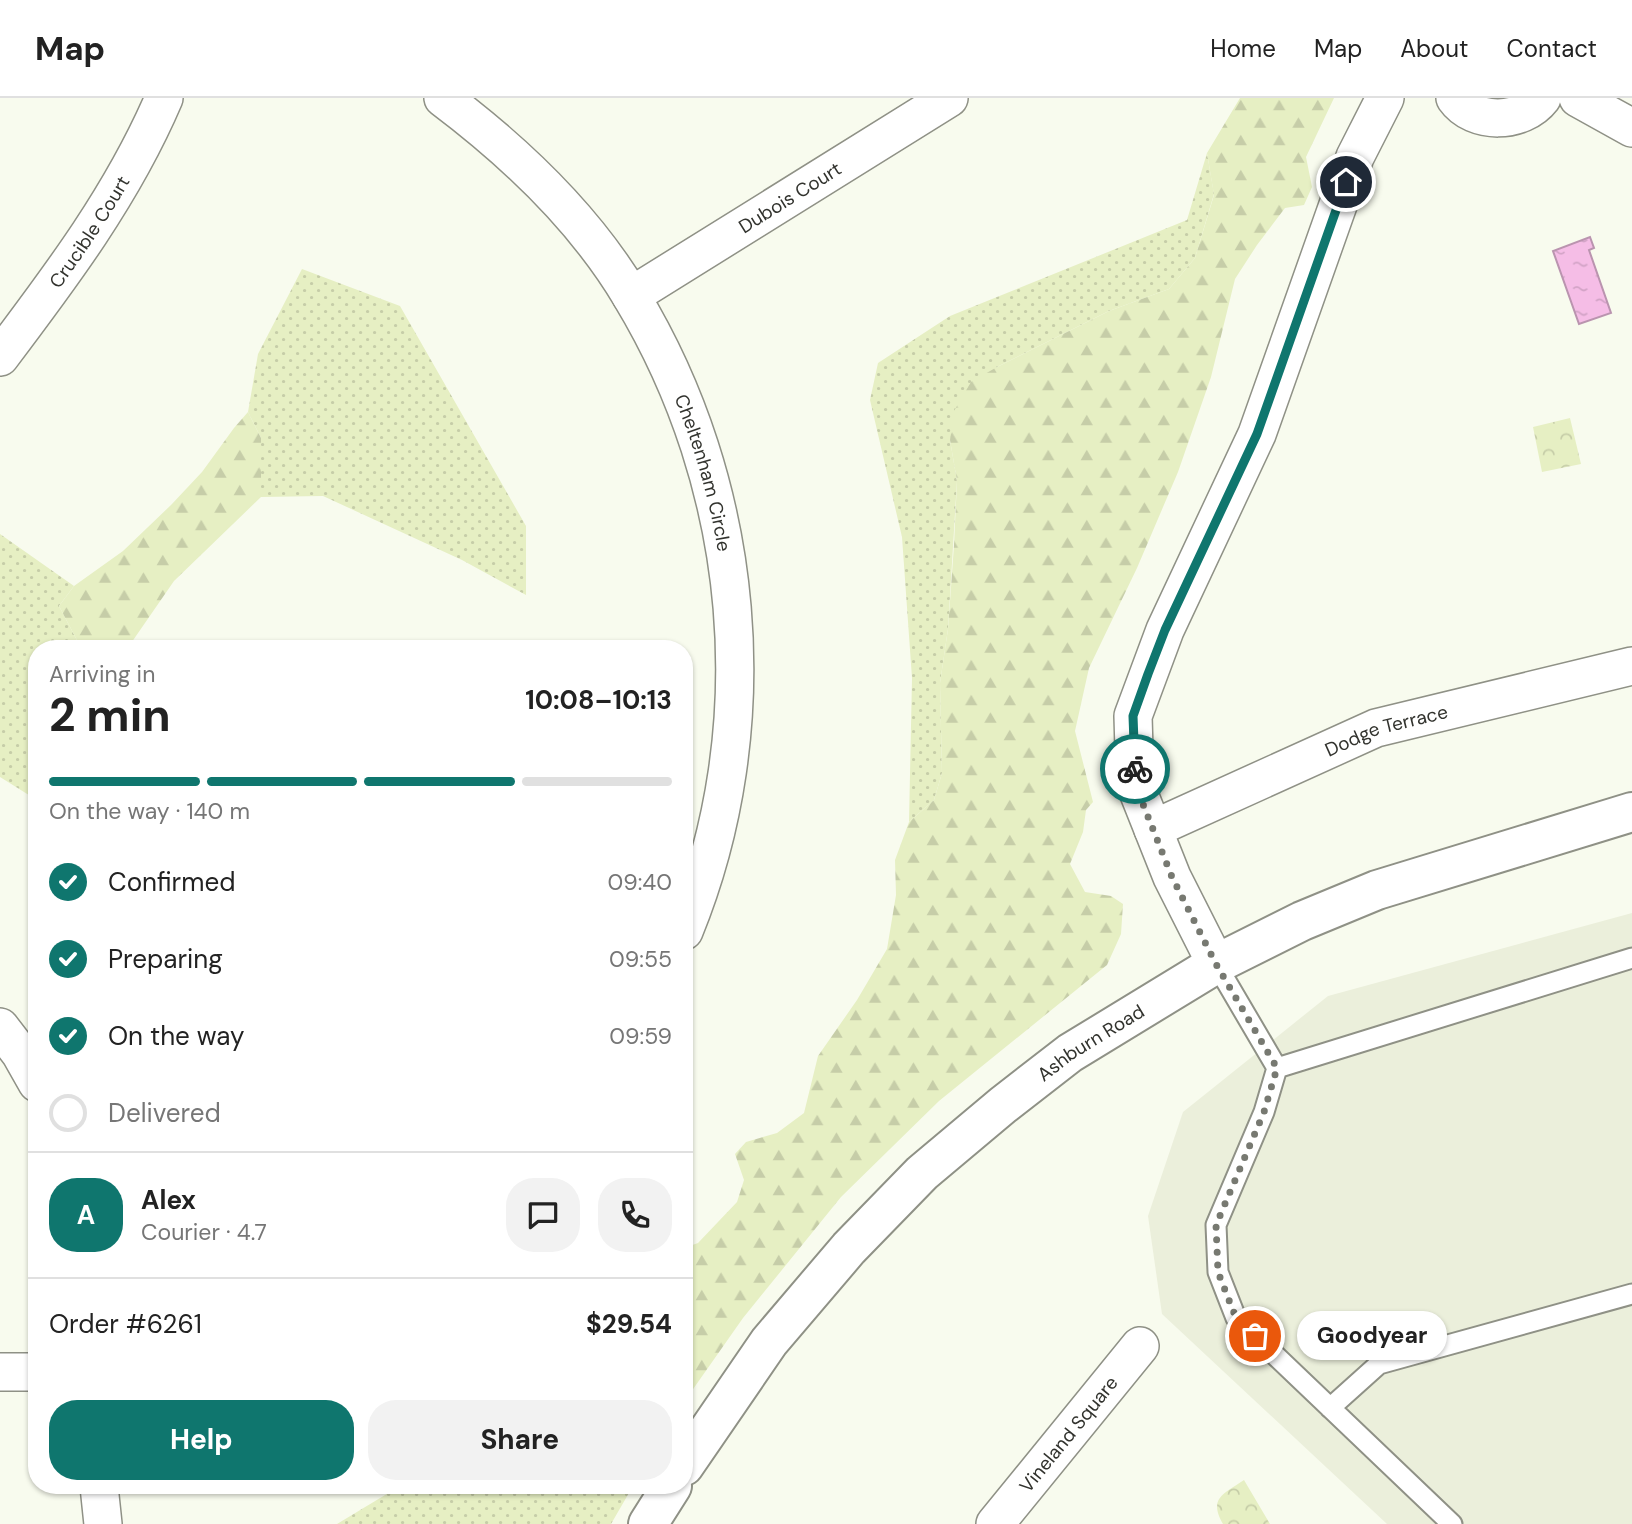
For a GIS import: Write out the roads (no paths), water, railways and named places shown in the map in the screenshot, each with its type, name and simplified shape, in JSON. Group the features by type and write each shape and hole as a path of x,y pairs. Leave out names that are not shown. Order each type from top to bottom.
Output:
{"main road":[{"name":"Ashburn Road","path":"693,1452 769,1342 849,1248 922,1173 1070,1053 1216,964 1301,921 1377,890 1632,812"},
{"path":"648,1524 667,1494"}],"street":[{"name":"Crucible Court","path":"0,357 78,253 123,182 164,98"},
{"name":"Cheltenham Circle","path":"443,98 491,134 531,171 569,211 603,255 631,296 672,372 714,491 725,540 734,616 734,716 725,791 708,865 693,906"},
{"name":"Dubois Court","path":"631,296 949,98"},
{"path":"1216,964 1172,877 1135,784 1133,716 1165,630 1257,434 1355,157 1385,98"},
{"path":"1455,98 1476,115 1499,119 1521,114 1542,98"},
{"path":"1578,98 1632,128"},
{"name":"Dodge Terrace","path":"1153,830 1376,727 1632,666"},
{"path":"0,1027 28,1067"},
{"name":"Vineland Square","path":"995,1524 1140,1346"},
{"path":"0,1372 28,1372"},
{"path":"100,1494 103,1524"}],"lane":[{"path":"1277,1068 1632,958"},
{"path":"1216,964 1277,1068 1264,1112 1216,1225 1218,1272 1236,1318 1452,1524"},
{"path":"1331,1408 1379,1364 1632,1294"}],"water":[{"path":"1590,237 1594,248 1589,250 1611,313 1579,324 1553,251"}],"place":[{"name":"Goodyear","path":"1255,1336"}]}
